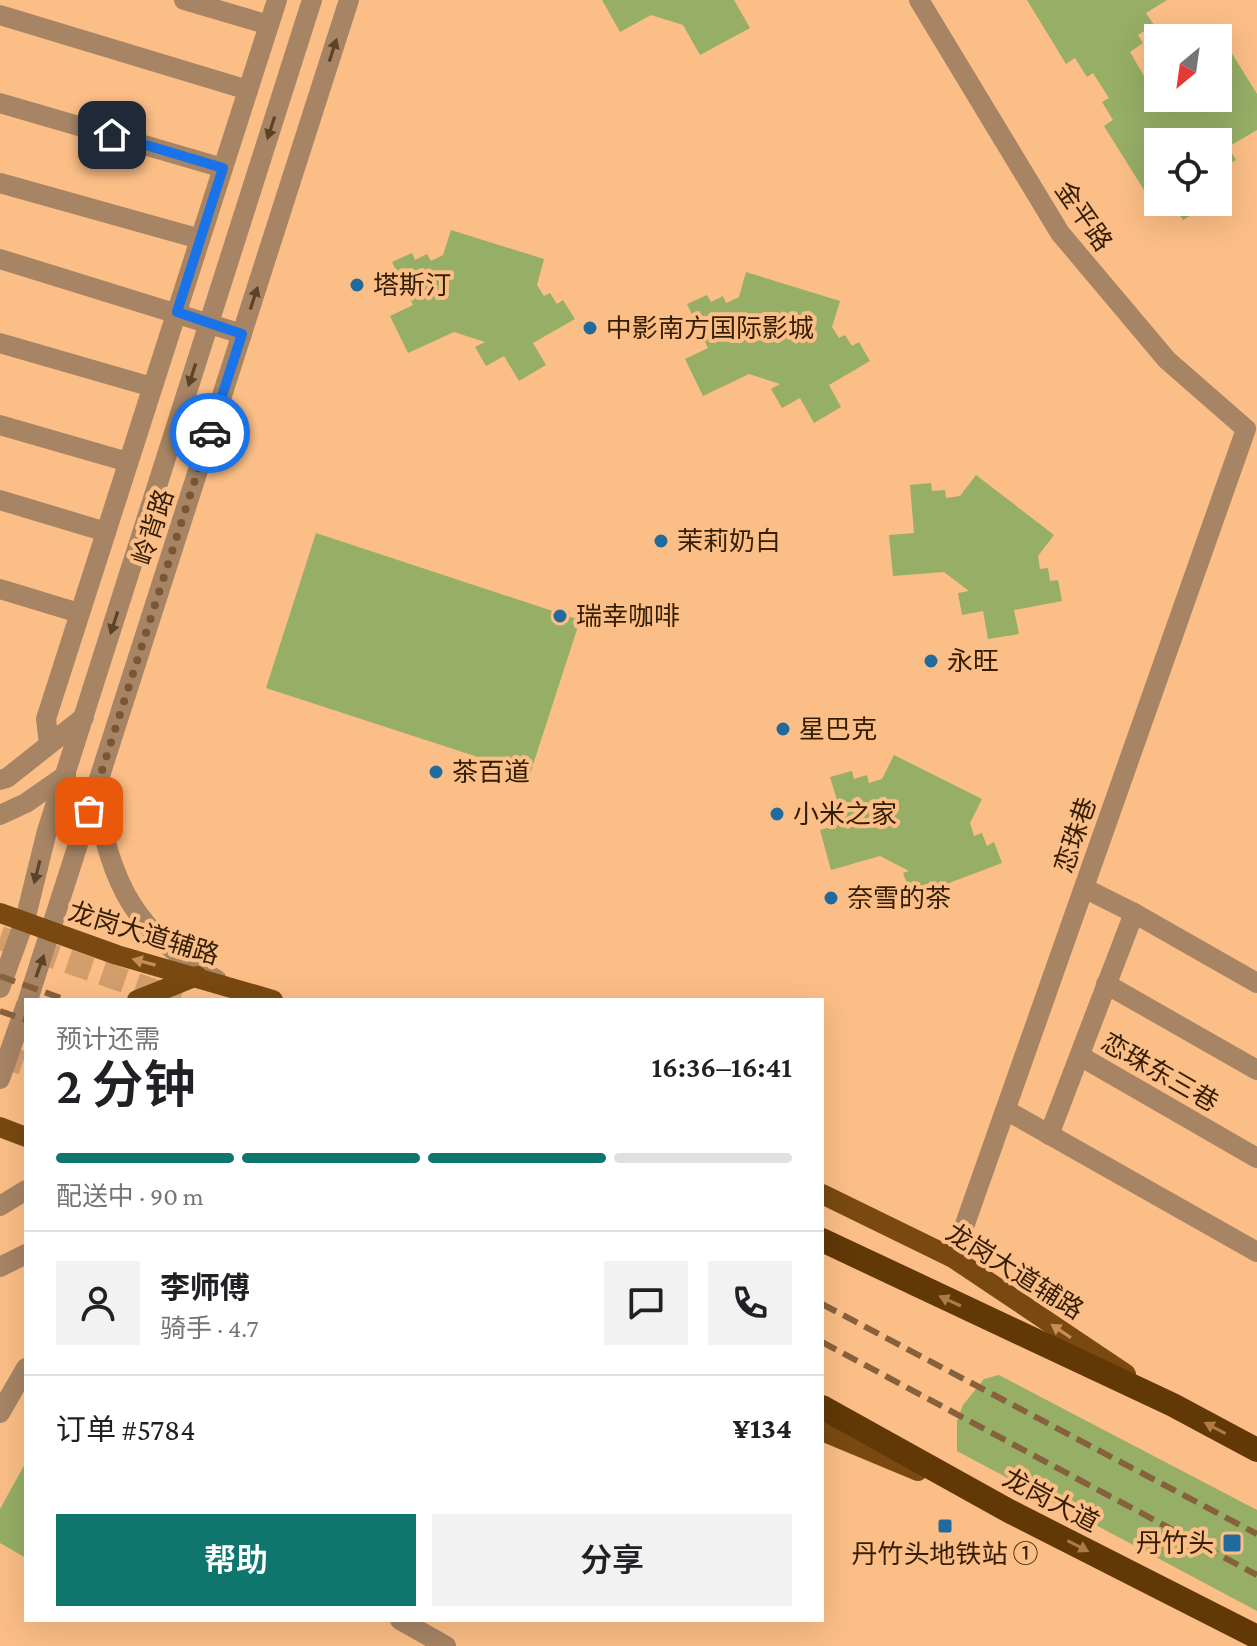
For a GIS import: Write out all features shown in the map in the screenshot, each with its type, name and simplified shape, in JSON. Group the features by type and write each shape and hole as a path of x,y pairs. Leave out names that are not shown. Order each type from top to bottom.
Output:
{"highway":[{"path":"824,1241 1173,1405 1257,1450"},
{"name":"龙岗大道","path":"824,1408 1009,1511 1257,1637"}],"main road":[{"name":"龙岗大道辅路","path":"0,913 117,955 266,998"},
{"path":"142,998 197,976"},
{"path":"0,1127 24,1136"},
{"name":"龙岗大道辅路","path":"824,1195 953,1258 1173,1405"},
{"path":"824,1432 1009,1511"}],"street":[{"path":"184,0 269,25"},
{"path":"49,744 46,719 277,0"},
{"name":"岭背路","path":"0,988 25,920 84,717 312,0"},
{"name":"岭背路","path":"29,998 349,0"},
{"name":"金平路","path":"919,0 1060,233 1167,360 1246,429"},
{"path":"0,15 248,90"},
{"path":"0,103 223,168"},
{"path":"0,183 200,239"},
{"path":"0,259 242,334"},
{"path":"0,343 152,387"},
{"path":"0,425 128,462"},
{"name":"恋珠巷","path":"953,1258 1246,429"},
{"path":"0,500 106,532"},
{"path":"0,589 79,613"},
{"path":"0,780 84,717"},
{"path":"0,815 26,803 66,775"},
{"path":"95,793 104,838 123,893 146,927 183,960 227,986"},
{"path":"1084,888 1257,983"},
{"path":"1049,1135 1134,913"},
{"path":"1106,984 1257,1070"},
{"name":"岭背路","path":"0,1079 24,1011"},
{"name":"恋珠东三巷","path":"1080,1056 1257,1158"},
{"path":"1006,1110 1257,1252"},
{"path":"0,1206 24,1191"},
{"path":"0,1267 24,1255"},
{"path":"0,1413 24,1371"},
{"path":"404,1622 446,1646"}],"building":[{"path":"602,0 734,0 750,28 700,55 683,25 651,15 620,32"},
{"path":"1027,0 1167,0 1146,13 1153,24 1144,24 1144,31 1138,35 1143,43 1130,52 1144,76 1144,112 1232,112 1232,54 1257,94 1257,130 1232,145 1232,128 1144,128 1144,190 1104,126 1113,120 1102,102 1109,98 1093,73 1087,77 1075,58 1066,64"},
{"path":"451,230 544,259 537,285 544,296 550,293 557,304 563,300 575,319 533,343 546,365 519,381 504,356 486,366 475,347 485,342 454,332 408,353 390,316 413,305 392,262 412,253 415,260 427,254 431,261 443,255"},
{"path":"746,272 840,301 832,327 839,338 845,335 852,346 859,342 870,361 829,385 841,407 814,423 800,398 782,408 771,389 780,384 749,374 703,396 685,359 708,348 687,304 707,295 711,302 723,296 726,303 739,297"},
{"path":"976,475 1054,535 1038,556 1040,569 1048,568 1050,581 1058,580 1062,601 1014,610 1019,634 988,639 983,611 962,615 958,593 969,591 944,572 893,576 889,535 914,533 910,485 931,483 932,491 945,490 946,498 960,496"},
{"path":"316,533 580,620 530,774 266,688"},
{"path":"894,755 982,799 970,823 974,836 982,833 987,846 994,842 1002,863 912,897 903,873 909,871 880,856 831,870 820,830 844,823 830,777 852,771 854,779 867,775 869,783 882,779"},
{"name":"丹竹头","path":"999,1375 1257,1510 1257,1611 957,1451 957,1421 963,1405 984,1379"},
{"path":"24,1466 24,1557 0,1543 0,1509"}],"tunnel":[{"path":"0,938 174,998"},
{"path":"0,1055 24,1063"}],"railway":[{"path":"0,976 60,998"},
{"path":"0,1011 24,1019"},
{"path":"824,1305 1257,1534"},
{"path":"824,1343 1257,1575"}],"way so far":[{"path":"89,811 210,433"}],"place":[{"name":"塔斯汀","path":"357,285"},
{"name":"中影南方国际影城","path":"590,328"},
{"name":"茉莉奶白","path":"661,541"},
{"name":"瑞幸咖啡","path":"560,616"},
{"name":"永旺","path":"931,661"},
{"name":"星巴克","path":"783,729"},
{"name":"茶百道","path":"436,772"},
{"name":"小米之家","path":"777,814"},
{"name":"奈雪的茶","path":"831,898"},
{"name":"丹竹头地铁站 ①","path":"945,1526"},
{"name":"丹竹头","path":"1232,1543"}],"route":[{"path":"112,135 223,168 177,312 242,334 210,433"}]}
